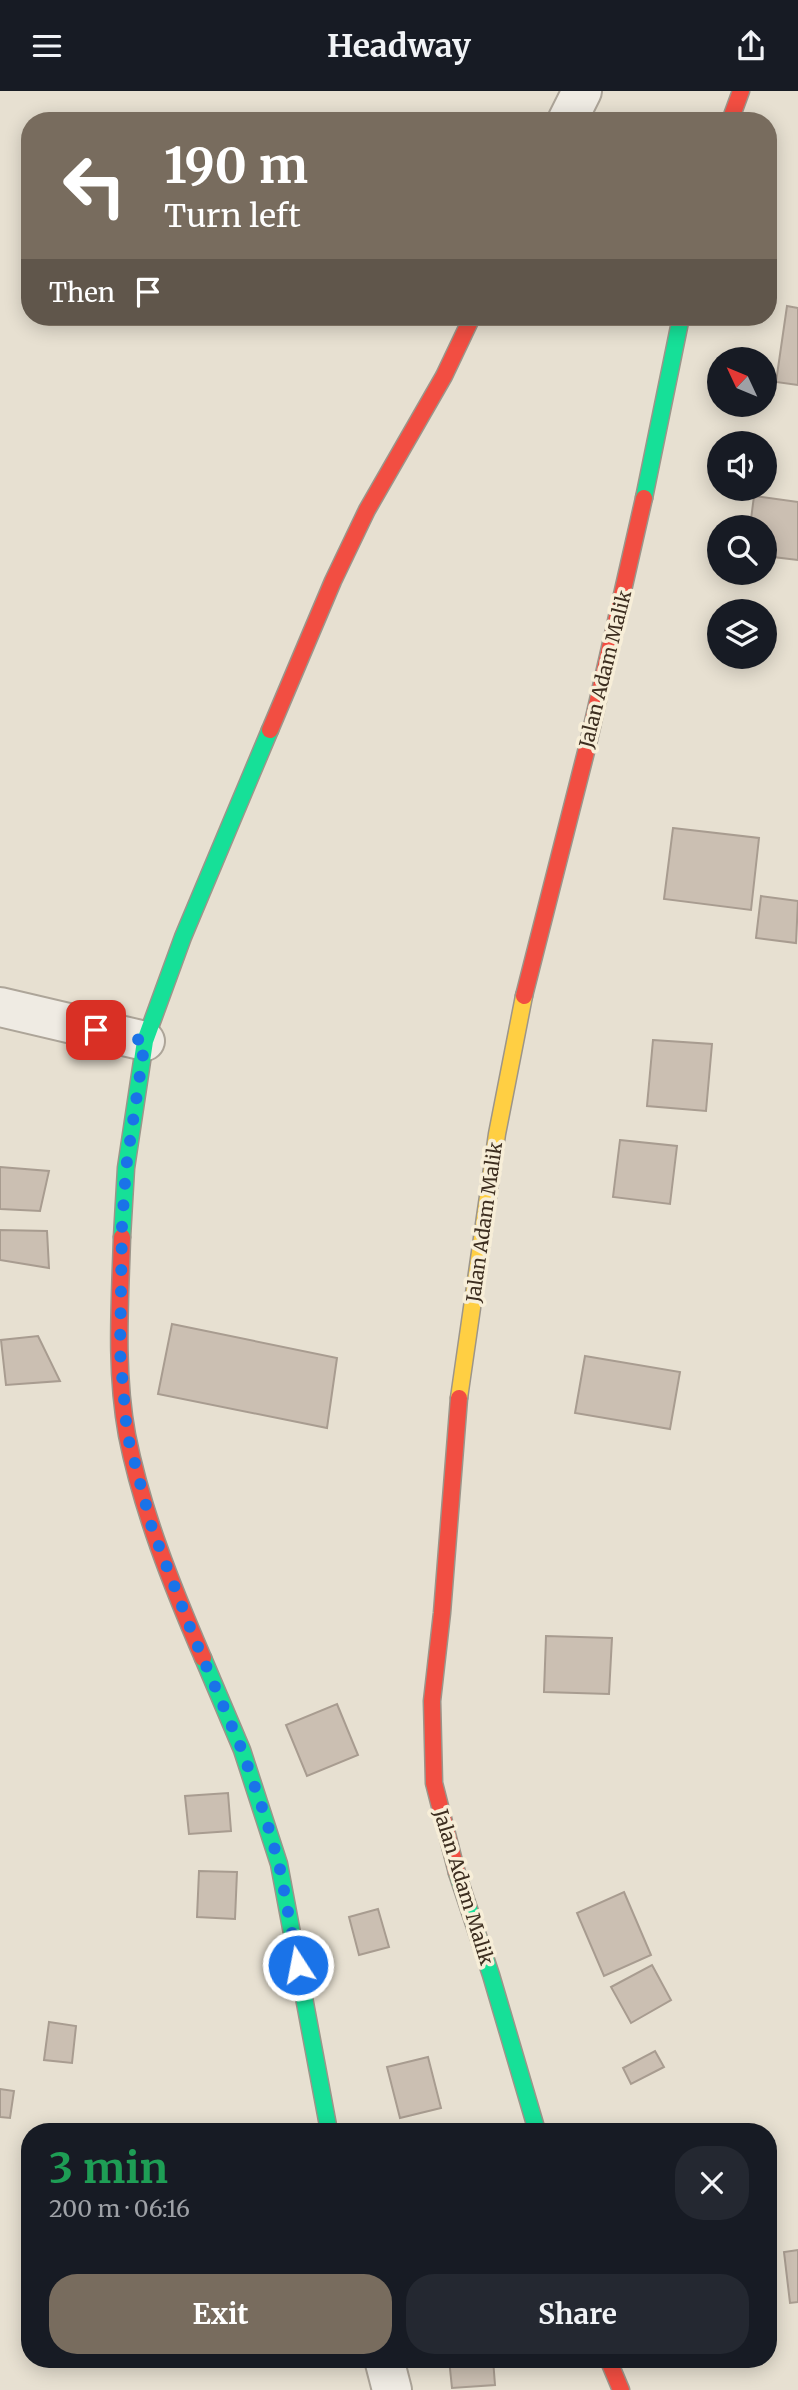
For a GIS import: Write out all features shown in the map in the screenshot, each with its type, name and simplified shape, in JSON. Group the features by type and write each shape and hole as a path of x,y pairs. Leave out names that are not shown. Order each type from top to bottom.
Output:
{"main road":[{"path":"733,112 741,91"},
{"path":"328,2123 279,1864 266,1819 242,1750 193,1635 152,1528 127,1434 120,1352 122,1226 126,1168 145,1041 183,937 333,581 367,510 444,376 468,326"},
{"name":"Jalan Adam Malik","path":"535,2123 491,1975 452,1859 434,1783 432,1701 442,1613 456,1419 497,1134 528,975 634,548 679,326"},
{"path":"612,2368 621,2390"}],"street":[{"path":"572,112 582,91"},
{"path":"0,1007 145,1041"},
{"path":"386,2368 392,2390"}],"building":[{"path":"787,306 798,308 798,385 777,382"},
{"path":"777,499 798,502 798,560 777,557 777,515 752,515 753,501"},
{"path":"673,828 759,838 751,910 664,899"},
{"path":"761,896 798,901 796,943 756,938"},
{"path":"653,1040 712,1044 706,1111 647,1106"},
{"path":"620,1140 677,1146 670,1204 613,1197"},
{"path":"0,1167 49,1171 40,1211 0,1209"},
{"path":"0,1230 47,1231 49,1268 0,1260"},
{"path":"172,1324 337,1358 327,1428 158,1394"},
{"path":"38,1336 60,1381 6,1385 1,1340"},
{"path":"585,1356 680,1372 670,1429 575,1413"},
{"path":"546,1636 612,1638 609,1694 544,1692"},
{"path":"337,1704 358,1755 307,1776 286,1725"},
{"path":"228,1793 231,1831 189,1834 185,1796"},
{"path":"199,1871 237,1872 235,1919 197,1917"},
{"path":"624,1892 651,1955 604,1976 577,1913"},
{"path":"378,1909 389,1947 359,1955 349,1917"},
{"path":"652,1965 671,2000 631,2023 611,1987"},
{"path":"49,2022 76,2026 72,2063 44,2060"},
{"path":"655,2051 664,2067 631,2084 623,2068"},
{"path":"428,2057 441,2108 400,2118 387,2067"},
{"path":"0,2089 14,2091 10,2118 0,2117"},
{"path":"798,2250 798,2302 790,2303 784,2252"},
{"path":"450,2368 494,2368 495,2385 452,2388"}],"traffic: fast":[{"path":"644,498 679,326"},
{"path":"122,1237 126,1168 145,1041 183,937 270,730"},
{"path":"203,1658 242,1750 279,1864 328,2123"},
{"path":"457,1873 491,1975 535,2123"}],"traffic: slow":[{"path":"459,1398 497,1134 524,996"}],"traffic: jam":[{"path":"733,112 741,91"},
{"path":"270,730 333,581 367,510 444,376 468,326"},
{"path":"524,996 588,744 644,498"},
{"path":"122,1237 120,1361 127,1435 159,1548 203,1658"},
{"path":"457,1873 434,1783 432,1701 442,1613 459,1398"},
{"path":"612,2368 621,2390"}],"route":[{"path":"96,1030 145,1041 126,1168 122,1226 120,1352 127,1434 152,1528 193,1635 242,1750 266,1819 279,1864 298,1965"}]}
